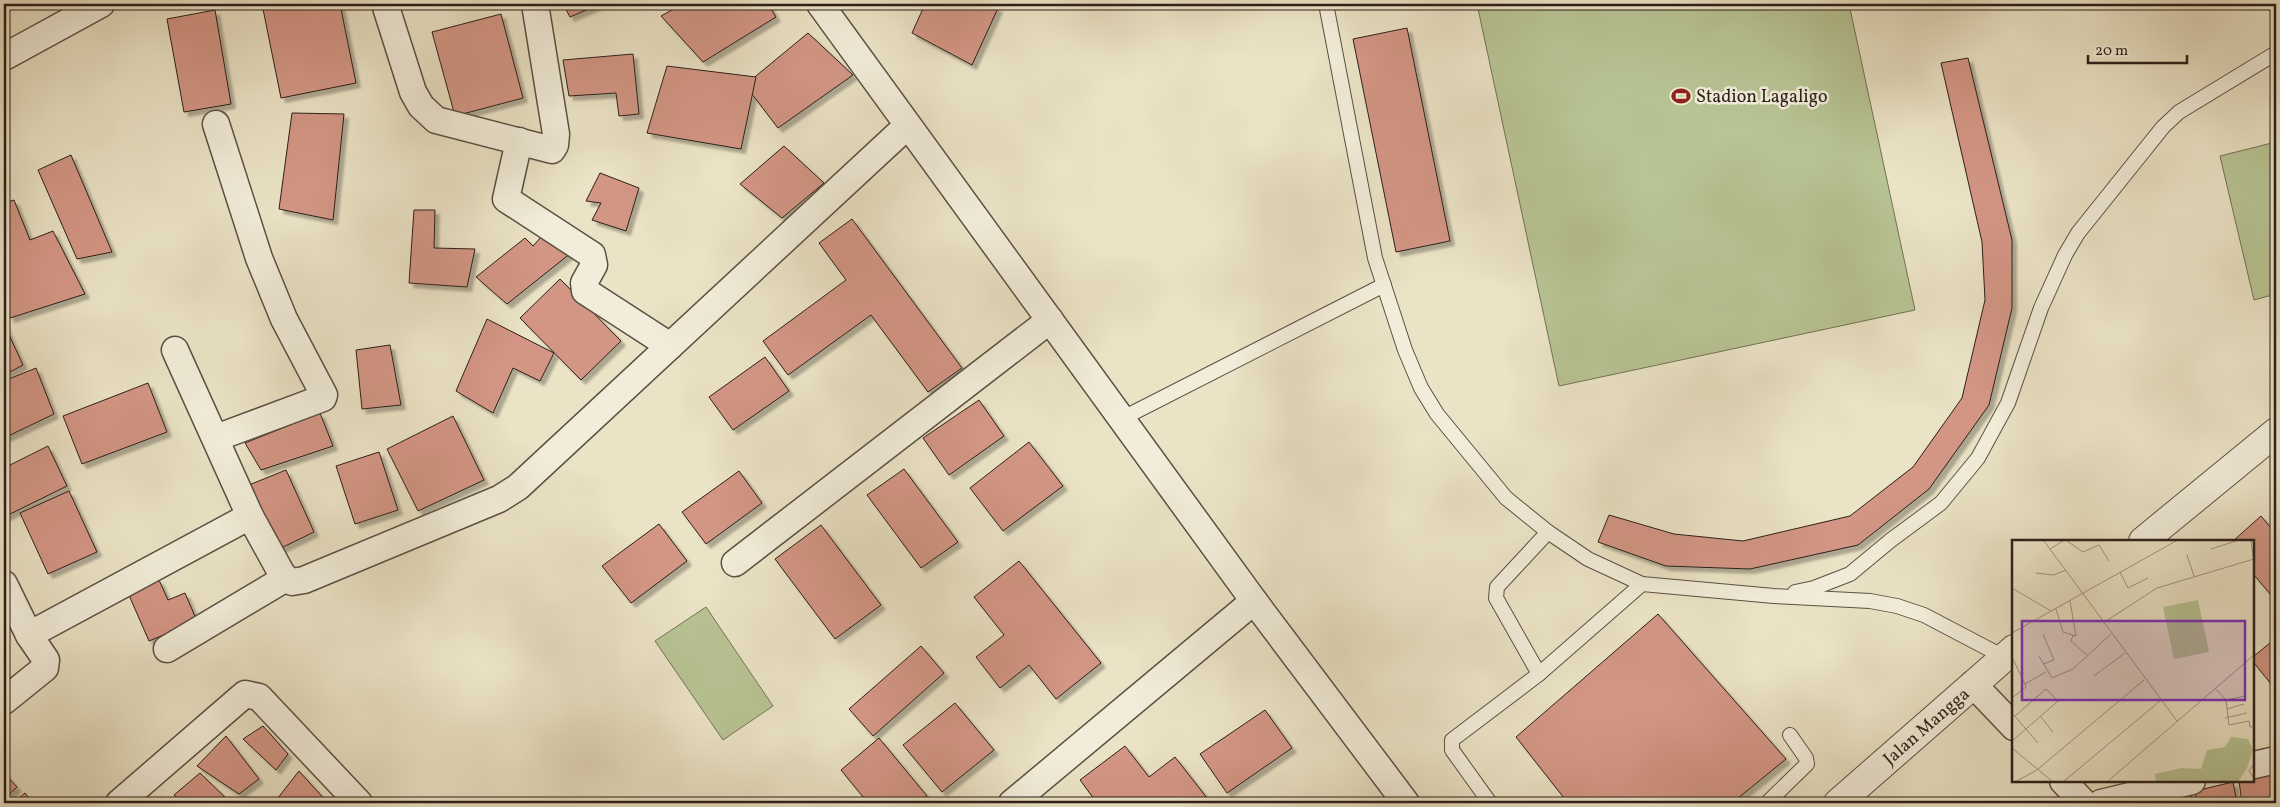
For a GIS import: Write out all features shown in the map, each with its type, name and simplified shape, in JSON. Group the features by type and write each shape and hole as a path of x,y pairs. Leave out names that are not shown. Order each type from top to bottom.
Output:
{"street":[{"path":"4,57 102,4"},
{"path":"386,4 413,92 428,113 436,120 549,150 553,149 556,145 556,134 535,4"},
{"path":"828,7 908,126 1254,601 1406,803"},
{"path":"216,124 259,258 284,319 324,395 323,398 216,438"},
{"path":"175,350 250,516 286,578 296,582 313,577 499,499 518,487 908,126"},
{"path":"519,142 506,199 592,254 594,265 584,283 585,291 670,346"},
{"path":"735,564 1050,320"},
{"path":"2144,540 2276,432"},
{"path":"29,635 250,516"},
{"path":"166,649 286,578"},
{"path":"4,584 29,635 46,660 45,668 4,701"},
{"path":"1012,803 1254,601"},
{"name":"Jalan Mangga","path":"1838,803 2009,653"},
{"path":"1974,684 2012,725"},
{"path":"120,803 245,694 259,697 359,803"},
{"path":"2255,765 2276,760"},
{"path":"2064,782 2084,803"},
{"path":"2101,803 2188,782"}],"lane":[{"path":"1326,4 1375,258 1408,358 1421,388 1437,414 1506,498 1548,532 1588,559 1642,584 1774,596 1870,601 1897,606 1924,615 2009,653"},
{"path":"1774,596 1814,588 1850,574 1891,540 1942,503 1978,458 2008,403 2041,308 2065,254 2078,233 2163,127 2179,112 2276,53"},
{"path":"1121,419 1384,285"},
{"path":"1539,674 1496,598 1495,592 1497,586 1548,532"},
{"path":"1490,803 1452,750 1452,740 1539,674 1642,584"},
{"path":"1768,803 1807,764 1806,758 1790,735"}],"green space":[{"path":"1477,4 1849,4 1915,310 1559,386"},
{"path":"2276,142 2276,294 2254,300 2220,156"},
{"path":"706,607 773,706 723,740 655,641"}],"building":[{"path":"262,4 340,4 356,83 281,98"},
{"path":"563,4 600,4 570,17"},
{"path":"683,4 768,4 776,17 703,62 661,16"},
{"path":"925,4 989,4 998,8 972,65 912,33"},
{"path":"215,10 231,104 184,112 167,19"},
{"path":"501,14 523,98 455,116 432,32"},
{"path":"1407,28 1450,241 1396,252 1353,39"},
{"path":"808,33 853,75 778,128 745,85"},
{"path":"633,54 639,114 619,116 616,93 569,96 563,60"},
{"path":"1968,58 2012,240 2012,308 1989,405 1929,489 1858,545 1750,569 1666,566 1598,542 1609,515 1674,534 1743,541 1850,516 1913,467 1962,398 1985,300 1982,242 1941,63"},
{"path":"667,66 756,77 741,149 647,133"},
{"path":"292,113 344,114 333,220 279,209"},
{"path":"784,146 824,183 782,218 740,184"},
{"path":"71,155 112,252 77,259 38,170"},
{"path":"600,173 639,188 626,231 592,220 601,203 586,201"},
{"path":"14,200 30,240 53,231 85,294 10,318 4,302 4,203"},
{"path":"414,210 435,210 434,248 475,249 467,287 409,283"},
{"path":"852,219 962,368 928,392 871,315 788,375 763,341 846,280 819,243"},
{"path":"549,228 576,249 507,304 476,277 525,238 533,246"},
{"path":"560,279 621,341 581,380 520,318"},
{"path":"487,319 554,353 540,381 513,368 493,413 456,391"},
{"path":"4,324 23,365 4,375"},
{"path":"390,345 401,405 362,409 356,350"},
{"path":"765,357 789,391 733,430 709,397"},
{"path":"36,368 54,414 4,438 4,381"},
{"path":"148,383 167,432 82,464 63,416"},
{"path":"979,400 1004,436 949,475 923,438"},
{"path":"320,413 333,446 261,470 245,443"},
{"path":"453,416 484,480 418,511 387,449"},
{"path":"1029,442 1063,486 1003,531 970,488"},
{"path":"48,446 67,486 4,517 4,468"},
{"path":"379,452 398,510 355,524 336,466"},
{"path":"904,469 958,542 921,568 867,495"},
{"path":"286,470 314,532 277,550 249,485"},
{"path":"739,471 762,503 706,544 682,512"},
{"path":"69,491 97,552 48,574 20,513"},
{"path":"2261,516 2276,534 2276,601 2255,576 2255,540 2234,540"},
{"path":"659,524 687,561 631,603 602,566"},
{"path":"821,525 881,605 835,639 775,559"},
{"path":"1019,561 1101,663 1056,699 1029,665 1000,688 976,657 1004,635 974,597"},
{"path":"159,580 168,600 185,593 197,621 149,641 128,593"},
{"path":"1658,614 1786,759 1732,803 1568,803 1516,737"},
{"path":"2276,638 2276,690 2255,664 2255,655"},
{"path":"921,646 944,673 873,736 849,709"},
{"path":"955,703 994,750 942,792 903,745"},
{"path":"1265,710 1292,748 1227,793 1200,754"},
{"path":"263,726 288,754 276,770 243,739"},
{"path":"226,736 259,779 239,794 197,766"},
{"path":"879,738 927,796 919,803 868,803 841,770"},
{"path":"1125,746 1149,777 1175,757 1211,803 1097,803 1080,780"},
{"path":"2276,767 2276,803 2242,803 2239,782 2255,782 2255,772"},
{"path":"299,771 328,803 281,803 277,799"},
{"path":"4,773 17,787 4,799"},
{"path":"200,773 231,803 183,803 174,795"},
{"path":"2233,782 2237,803 2197,803 2195,791"},
{"path":"2190,790 2193,803 2151,803"},
{"path":"25,793 33,803 13,803"}],"place":[{"name":"Stadion Lagaligo","path":"1681,96"}]}
